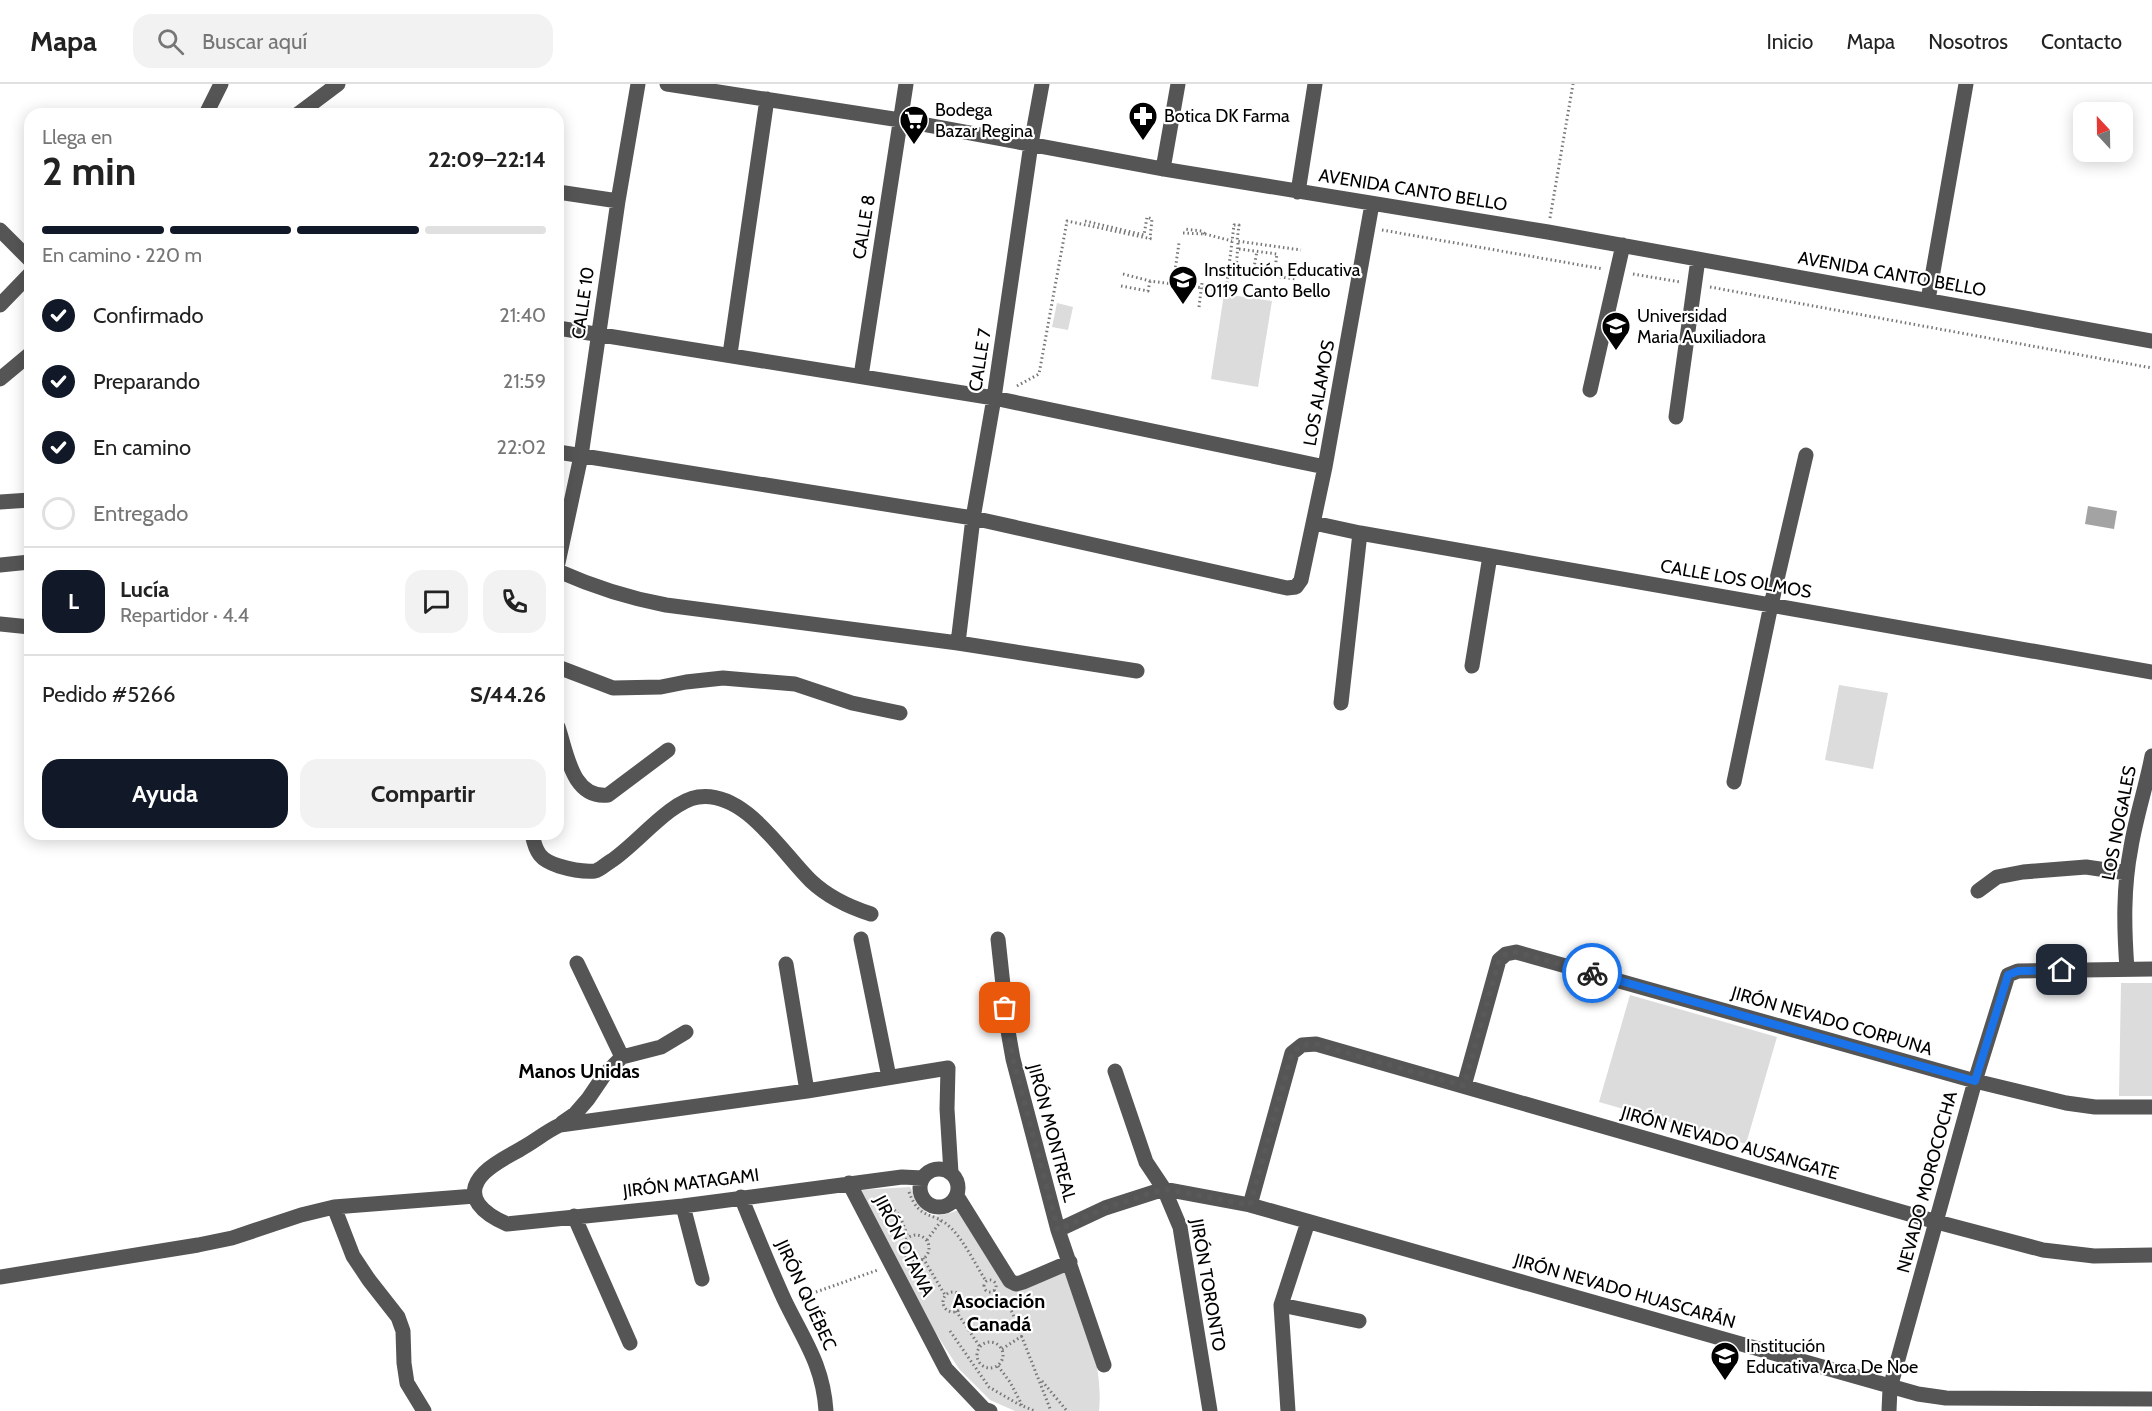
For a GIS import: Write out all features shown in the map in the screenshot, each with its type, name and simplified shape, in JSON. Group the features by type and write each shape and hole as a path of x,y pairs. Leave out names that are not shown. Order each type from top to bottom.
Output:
{"street":[{"path":"209,108 220,84"},
{"path":"305,108 338,84"},
{"name":"CALLE 10","path":"564,534 580,456 638,84"},
{"name":"AVENIDA CANTO BELLO","path":"667,84 900,120 1163,170 1548,232 2152,341"},
{"name":"CALLE 8","path":"861,376 906,84"},
{"name":"CALLE 7","path":"958,643 973,518 994,398 1031,144 1042,84"},
{"path":"1163,170 1178,84"},
{"path":"1298,192 1315,84"},
{"path":"1928,300 1966,84"},
{"path":"730,354 767,99"},
{"path":"564,193 618,201"},
{"name":"LOS ALAMOS","path":"973,518 1287,588 1296,587 1301,579 1314,523 1372,204"},
{"path":"0,230 24,254"},
{"path":"1590,390 1623,245"},
{"path":"1676,417 1698,259"},
{"path":"0,304 24,280"},
{"path":"564,329 994,398 1325,467"},
{"path":"0,379 24,359"},
{"path":"564,453 973,518"},
{"path":"1734,782 1771,605 1806,455"},
{"path":"0,502 24,500"},
{"name":"CALLE LOS OLMOS","path":"1314,523 2152,672"},
{"path":"1341,703 1360,533"},
{"path":"1472,666 1490,556"},
{"path":"0,564 24,562"},
{"path":"564,574 588,585 630,598 657,603 958,643 1137,671"},
{"path":"0,624 24,626"},
{"path":"564,669 613,688 661,687 723,678 795,684 852,703 900,713"},
{"path":"564,745 575,777 588,792 597,796 608,795 668,750"},
{"name":"LOS NOGALES","path":"2127,969 2123,920 2127,873 2152,756"},
{"path":"533,840 535,849 546,862 568,868 596,871 624,853 686,801 699,797 720,798 744,812 764,829 812,882 835,898 871,914"},
{"path":"2137,825 2152,830"},
{"path":"1978,891 1997,877 2023,872 2086,867 2127,873"},
{"path":"861,939 889,1077"},
{"name":"JIRÓN MONTREAL","path":"998,939 1013,1059 1058,1230 1104,1365"},
{"name":"JIRÓN NEVADO CORPUNA","path":"1464,1086 1499,960 1506,954 1516,952 1975,1081 2066,1103 2095,1107 2152,1107"},
{"path":"577,963 622,1057"},
{"path":"786,964 807,1091"},
{"path":"2127,969 2152,969"},
{"name":"NEVADO MOROCOCHA","path":"1889,1411 1890,1388 2005,981 2010,973 2018,971 2127,969"},
{"path":"0,1277 232,1238 301,1215 334,1207 475,1196 475,1186 484,1173 575,1114 605,1074 622,1057 661,1047 686,1032"},
{"name":"JIRÓN NEVADO AUSANGATE","path":"1250,1205 1292,1053 1302,1045 1316,1044 1937,1222 2043,1250 2094,1256 2152,1256"},
{"path":"560,1125 807,1091 948,1068 947,1109 951,1173 958,1184 957,1196 945,1207 933,1207 928,1204 921,1195 923,1178 933,1170 940,1169 951,1173"},
{"name":"JIRÓN TORONTO","path":"1115,1071 1146,1162 1164,1189 1180,1227 1210,1411"},
{"name":"JIRÓN MATAGAMI","path":"475,1196 478,1204 490,1217 507,1224 683,1206 902,1177 923,1178"},
{"name":"JIRÓN OTAWA","path":"849,1183 946,1369 984,1409 990,1411"},
{"path":"1058,1230 1105,1208 1164,1189"},
{"name":"JIRÓN NEVADO HUASCARÁN","path":"1164,1189 1250,1205 1890,1388 1946,1398 2152,1400"},
{"path":"957,1196 1011,1281 1016,1284 1070,1262"},
{"name":"JIRÓN QUÉBEC","path":"741,1197 786,1303 814,1355 825,1395 826,1411"},
{"path":"683,1206 702,1279"},
{"path":"334,1207 353,1256 398,1317 403,1332 407,1383 424,1411"},
{"path":"574,1216 630,1343"},
{"path":"1288,1411 1281,1305 1308,1221"},
{"path":"1281,1305 1359,1321"}],"path":[{"path":"1548,232 1573,84"},
{"path":"1016,386 1039,374 1067,221 1151,239 1152,219 1147,218 1144,234 1080,220"},
{"path":"1123,274 1173,285 1201,286 1226,291 1234,225 1239,225 1237,241 1301,250"},
{"path":"1377,229 2152,368"},
{"path":"1183,231 1238,243 1295,251"},
{"path":"1173,285 1179,243"},
{"path":"1238,243 1236,271 1296,279"},
{"path":"1239,249 1277,254 1274,276"},
{"path":"1253,273 1257,251"},
{"path":"1121,286 1148,291 1150,281"},
{"path":"1199,307 1201,286"},
{"path":"899,1191 909,1190 920,1211 951,1228 986,1281"},
{"path":"889,1193 879,1194 900,1216 908,1237"},
{"path":"927,1240 941,1221"},
{"path":"915,1235 927,1240 929,1247 922,1258 913,1260 905,1255 903,1245 908,1237 915,1235"},
{"path":"922,1258 945,1295"},
{"path":"786,1303 891,1265"},
{"path":"991,1279 997,1286 991,1292 985,1290 986,1281 991,1279"},
{"path":"994,1290 1008,1306 1041,1380 1051,1411"},
{"path":"957,1292 962,1296 961,1308 952,1312 945,1307 943,1303 945,1295 957,1292"},
{"path":"956,1311 981,1347"},
{"path":"950,1331 989,1387 1035,1411"},
{"path":"1002,1349 1022,1336"},
{"path":"992,1343 1002,1349 1003,1355 998,1366 988,1368 980,1362 978,1352 981,1347 992,1343"},
{"path":"998,1366 1010,1382 1022,1406"},
{"path":"1041,1380 1067,1411"}],"shaded area":[{"path":"1224,294 1272,301 1258,387 1211,379"},
{"path":"1057,303 1073,307 1068,330 1052,327"},
{"path":"2088,506 2117,511 2114,529 2085,524"},
{"path":"1839,685 1888,693 1873,769 1825,760"},
{"path":"2121,983 2152,983 2152,1096 2119,1096"},
{"path":"1630,995 1777,1037 1746,1144 1599,1102"},
{"path":"910,1187 928,1214 948,1214 959,1210 1009,1286 1066,1270 1085,1321 1095,1357 1100,1393 1099,1411 1015,1411 990,1400 959,1369 935,1332 859,1190"}],"way so far":[{"path":"1005,1008 1013,1059 1058,1230 1105,1208 1164,1189 1250,1205 1292,1053 1302,1045 1316,1044 1464,1086 1499,960 1506,954 1516,952 1592,973"}],"place":[{"name":"Botica DK Farma","path":"1143,142"},
{"name":"Bodega Bazar Regina","path":"914,146"},
{"name":"Institución Educativa 0119 Canto Bello","path":"1183,306"},
{"name":"Universidad Maria Auxiliadora","path":"1616,352"},
{"name":"Institución Educativa Arca De Noe","path":"1725,1382"}],"district":[{"name":"Manos Unidas","path":"579,1071"},
{"name":"Asociación Canadá","path":"999,1312"}],"route":[{"path":"1592,973 1975,1081 2008,975 2018,971 2062,970"}]}
